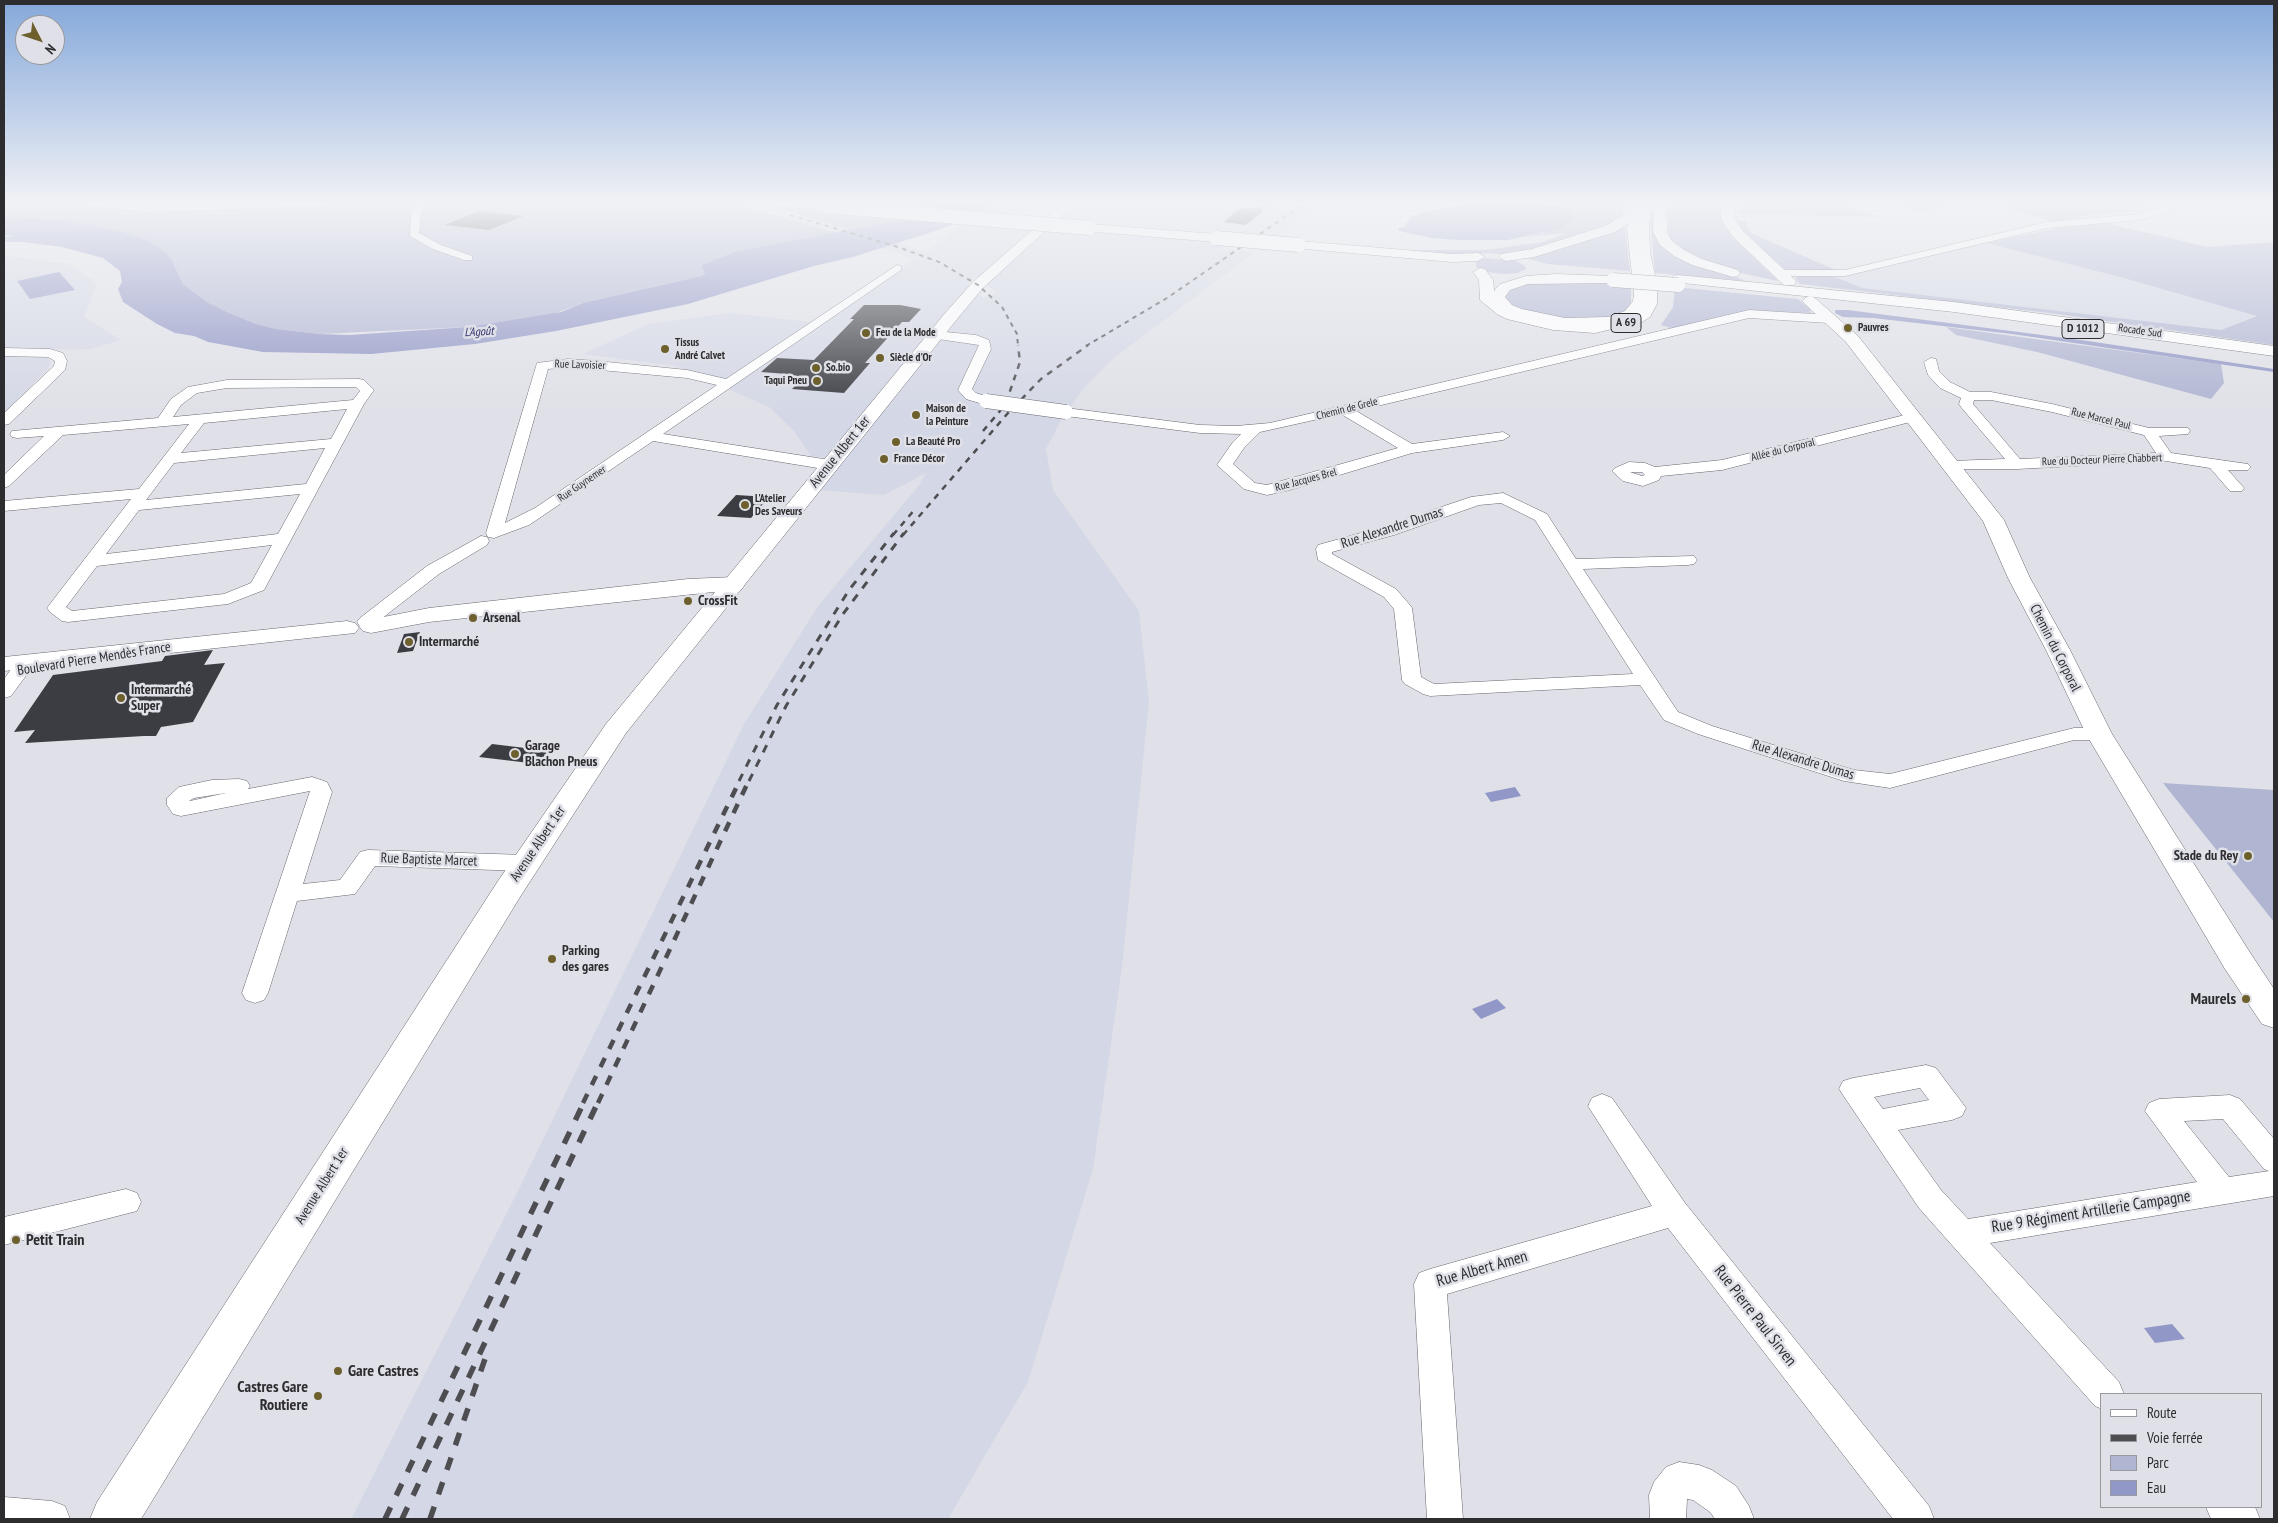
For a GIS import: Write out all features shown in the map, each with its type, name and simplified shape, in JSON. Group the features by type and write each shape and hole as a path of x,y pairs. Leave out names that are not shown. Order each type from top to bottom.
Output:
{"main road":[{"name":"Avenue Albert 1er","path":"114,1519 526,863 615,730 935,335 978,285 992,272"},
{"name":"A 69","path":"1481,272 1486,280 1488,300 1502,311 1522,319 1553,325 1594,328 1636,319 1644,314 1649,304 1650,286 1647,272"},
{"path":"1498,272 1512,276 1520,272"},
{"path":"1555,272 1613,277"},
{"name":"A 69","path":"1639,272 1642,294 1641,302 1631,314 1610,322 1596,324 1547,321 1517,313 1507,308 1497,296 1505,286 1526,280 1556,278 1613,277 1678,282 1768,291"},
{"path":"1733,272 1768,282 1954,307"},
{"path":"1779,272 1784,277"},
{"name":"Rocade Sud","path":"1678,282 1954,307 2274,351"},
{"name":"Rocade Sud","path":"1768,291 2020,320 2274,355"},
{"name":"Chemin du Corporal","path":"1810,301 1858,346 1993,520 2019,578 2058,650 2099,734 2237,960 2274,1015"},
{"name":"Boulevard Pierre Mendès France","path":"13,667 92,662 184,645 361,625 400,610 688,586 734,584"}],"street":[{"name":"Rue Guynemer","path":"493,538 556,514 661,438 730,384 891,272"},
{"path":"1784,277 1849,272"},
{"name":"Chemin de Grele","path":"935,335 983,340 985,350 965,390 971,396 986,401 1200,429 1256,428 1288,424 1749,314 1829,319"},
{"path":"4,352 50,353 58,356 61,361 60,367 4,421"},
{"name":"Rue Marcel Paul","path":"1931,362 1933,372 1945,385 1968,396 1991,396 2052,408 2104,419 2149,432 2183,431"},
{"name":"Rue Lavoisier","path":"493,538 542,366 568,363 597,364 686,374 730,384"},
{"path":"162,422 176,402 193,390 207,386 227,384 359,383 367,390 357,404 258,586 228,599 68,617 56,608 200,419"},
{"name":"Rue Marcel Paul","path":"2052,408 2059,391"},
{"path":"1968,396 1966,404 2017,464"},
{"path":"18,434 357,404"},
{"path":"1344,410 1410,449"},
{"name":"Allée du Corporal","path":"1652,472 1722,465 1913,417"},
{"name":"Rue Jacques Brel","path":"1256,428 1238,445 1225,465 1235,475 1257,489 1284,487 1410,449 1503,436"},
{"path":"4,483 59,430"},
{"name":"Rue Marcel Paul","path":"2149,432 2166,457"},
{"path":"661,438 830,465"},
{"path":"170,459 336,442"},
{"name":"Rue du Docteur Pierre Chabbert","path":"1945,458 1987,465 2166,457 2243,467"},
{"path":"2215,464 2236,488"},
{"path":"134,506 312,488"},
{"path":"4,506 144,493"},
{"name":"Rue Alexandre Dumas","path":"1646,679 1430,690 1412,680 1403,608 1390,593 1324,556 1324,549 1388,531 1477,500 1503,498 1541,517 1670,716 1705,730 1852,776 1890,782 2074,734 2099,734"},
{"path":"92,561 285,538"},
{"path":"400,610 433,570 493,538"},
{"path":"1571,564 1688,560"},
{"path":"4,692 13,667"},
{"path":"239,786 212,787 187,792 178,798 178,804 181,809 190,808 300,785 312,784 319,787 321,792 255,993"},
{"name":"Rue Baptiste Marcet","path":"289,893 347,888 368,858 526,863"},
{"name":"Rue Pierre Paul Sirven","path":"1602,1106 1674,1213 1916,1519"},
{"path":"2222,1191 2159,1111 2230,1107 2274,1160"},
{"path":"1876,1122 1930,1199 2106,1393"},
{"name":"Rue 9 Régiment Artillerie Campagne","path":"1960,1234 2274,1183"},
{"path":"4,1231 126,1202"},
{"name":"Rue Albert Amen","path":"1444,1519 1430,1284 1674,1213"},
{"path":"1668,1519 1667,1495 1678,1480 1699,1483 1723,1499 1736,1519"},
{"path":"2226,1508 2242,1519"},
{"path":"4,1516 52,1519"}],"shaded area":[{"path":"4,272 80,272 97,284 84,317 121,340 91,349 4,350"},
{"path":"895,272 1228,272 1114,358 1084,388 1063,417 1046,449 1053,490 1139,611 1149,702 1122,967 1093,1169 1028,1382 948,1519 351,1519 519,1189 744,724 818,606 920,484 926,473 884,495 818,490 843,459 811,456 794,431 769,407 675,366 583,354 648,324 730,313 820,323","holes":["976,276 997,293 984,298 967,284"]},
{"path":"1857,272 2101,272 2258,315 2221,330 1863,288 1835,277"},
{"path":"4,354 44,355 51,361 48,369 4,414"}],"green space":[{"path":"178,272 705,273 701,276 583,303 553,314 468,327 320,334 276,329 256,324 207,302 183,284"},
{"path":"1487,272 1520,272 1518,273"},
{"path":"1723,272 1746,281 1655,273"},
{"path":"1736,272 1769,272 1778,281"},
{"path":"2101,272 2274,272 2274,345 2057,314 1800,284 1795,278 1804,275 1835,277 1863,288 2221,330 2257,316"},
{"path":"1538,281 1631,283 1631,304 1625,311 1611,317 1587,320 1542,317 1513,306 1504,296 1507,291 1517,286"},
{"path":"1675,287 1798,299 1810,309 1811,313 1766,312 1674,329 1661,325 1673,307"},
{"path":"1946,327 2221,364 2224,383 2211,399 2037,352 1956,335"},
{"name":"Stade du Rey","path":"2163,783 2274,790 2274,922"}],"water":[{"path":"59,272 75,290 30,299 17,281"},
{"name":"L'Agoût","path":"120,272 178,272 183,284 207,302 256,324 276,329 349,335 468,327 561,312 583,303 701,276 705,273 794,272 688,304 556,331 475,344 371,354 263,352 208,342 194,336 175,333 157,324 123,302 118,289 122,282"},
{"path":"1835,310 1848,310 2088,341 2274,369 2274,372 2012,334 1873,318 1843,317 1835,313"},
{"path":"1515,787 1521,796 1491,802 1485,793"},
{"path":"1497,999 1506,1008 1481,1019 1472,1009"},
{"path":"2172,1324 2185,1339 2155,1343 2144,1328"}],"building":[{"path":"864,305 900,305 921,309 909,322 902,322 865,363 870,363 844,393 792,389 795,386 777,385 788,374 761,372 777,358 814,360 854,319 850,319"},
{"name":"L'Atelier Des Saveurs","path":"736,495 769,497 751,518 717,516"},
{"name":"Intermarché","path":"420,632 413,651 397,653 404,634"},
{"name":"Intermarché Super","path":"213,650 204,665 225,663 193,722 161,727 156,736 25,743 35,730 14,732 53,675 162,661 165,656"},
{"name":"Garage Blachon Pneus","path":"492,744 550,751 538,764 479,757"}],"railway":[{"path":"956,272 978,285 1002,307 1017,334 1018,346"},
{"path":"1086,346 1167,298 1205,272"},
{"path":"983,431 1000,411 1009,394 1020,362 1018,345"},
{"path":"903,535 1008,413 1041,379 1088,345"},
{"path":"893,535 916,508"},
{"path":"739,781 777,705 849,590 894,533"},
{"path":"749,781 786,706 843,614 904,533"},
{"path":"583,1103 740,780"},
{"path":"598,1103 749,780"},
{"path":"385,1519 584,1102"},
{"path":"402,1519 598,1102"},
{"path":"430,1519 486,1356"}],"place":[{"name":"Pauvres","path":"1848,328"},
{"name":"Feu de la Mode","path":"866,333"},
{"name":"Tissus André Calvet","path":"665,349"},
{"name":"Siècle d'Or","path":"880,358"},
{"name":"So.bio","path":"816,368"},
{"name":"Taqui Pneu","path":"817,381"},
{"name":"Maison de la Peinture","path":"916,415"},
{"name":"La Beauté Pro","path":"896,442"},
{"name":"France Décor","path":"884,459"},
{"name":"L'Atelier Des Saveurs","path":"745,505"},
{"name":"CrossFit","path":"688,601"},
{"name":"Arsenal","path":"473,618"},
{"name":"Intermarché","path":"409,642"},
{"name":"Intermarché Super","path":"121,698"},
{"name":"Garage Blachon Pneus","path":"515,754"},
{"name":"Stade du Rey","path":"2248,856"},
{"name":"Parking des gares","path":"552,959"},
{"name":"Maurels","path":"2246,999"},
{"name":"Petit Train","path":"16,1240"},
{"name":"Gare Castres","path":"338,1371"},
{"name":"Castres Gare Routiere","path":"318,1396"}]}
